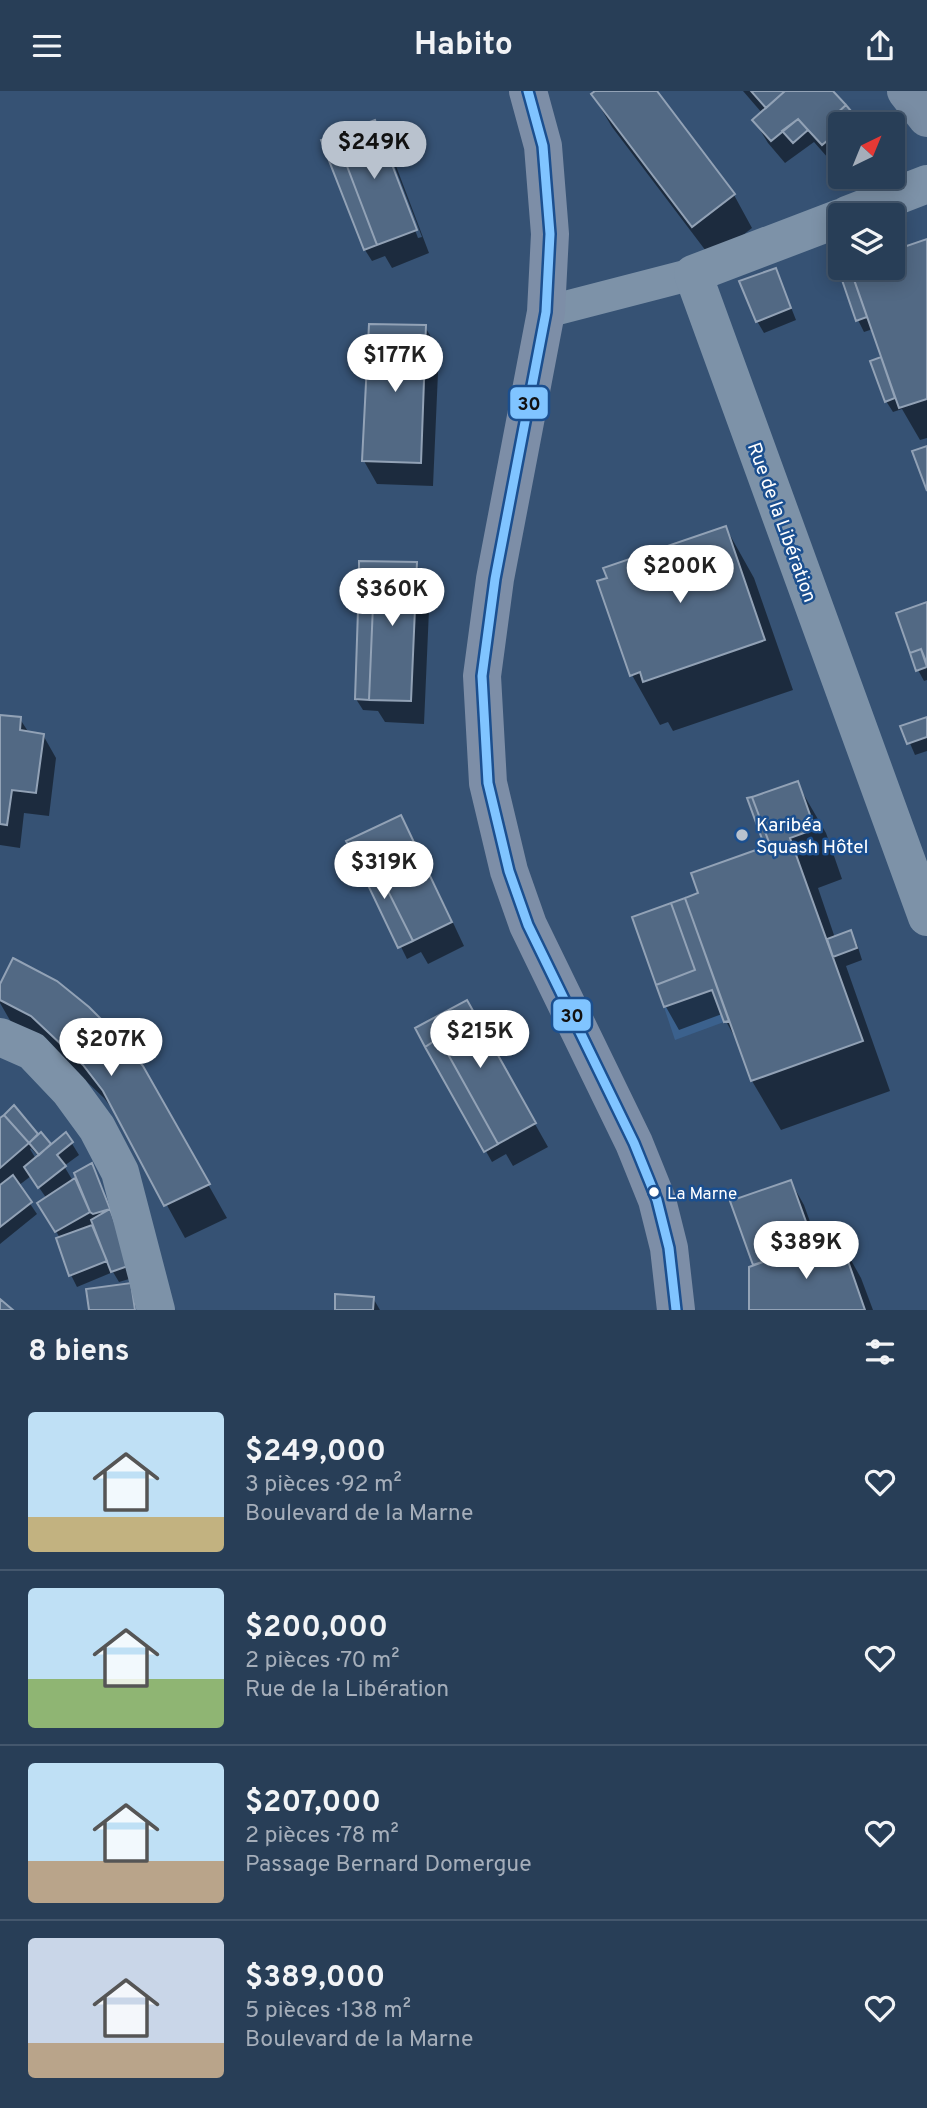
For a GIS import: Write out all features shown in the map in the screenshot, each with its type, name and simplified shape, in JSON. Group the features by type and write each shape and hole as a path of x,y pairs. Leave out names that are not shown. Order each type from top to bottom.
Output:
{"main road":[{"path":"528,91 543,146 550,234 546,312 495,579 482,676 488,783 509,871 528,925 634,1143 657,1200 669,1248 676,1310"},
{"path":"906,91 927,118"}],"street":[{"path":"878,203 927,184"},
{"path":"546,312 693,274 828,223"},
{"name":"Rue de la Libération","path":"693,274 927,917"},
{"path":"0,1037 32,1051 70,1091 97,1128 120,1173 156,1310"}],"water":[{"path":"712,990 724,1022 675,1040 664,1007"}],"building":[{"path":"595,91 657,91 735,194 692,227 591,94"},
{"path":"751,91 785,91 766,108"},
{"path":"785,91 833,91 846,105 838,112 828,112 828,140 822,145 798,119 771,141 752,120"},
{"path":"846,105 852,112 838,112"},
{"path":"798,119 808,130 793,143 782,131"},
{"path":"375,120 417,230 377,245 342,153 328,158 321,140"},
{"path":"342,153 377,245 364,250 328,158"},
{"path":"927,239 927,399 899,408 854,280 905,280 905,247"},
{"path":"776,268 791,308 756,322 739,281"},
{"path":"842,280 854,280 867,317 856,321"},
{"path":"369,324 426,325 421,463 362,461"},
{"path":"881,357 895,398 885,402 870,361"},
{"path":"927,446 927,491 912,451"},
{"path":"726,526 765,640 643,682 640,672 630,676 597,581 607,578 603,568"},
{"path":"359,561 417,562 411,701 369,700 374,581 359,580"},
{"path":"359,580 374,581 369,700 355,699"},
{"path":"927,602 927,664 921,649 910,653 896,613"},
{"path":"921,649 927,667 916,671 910,653"},
{"path":"0,715 21,717 20,730 44,734 36,793 12,790 7,825 0,824"},
{"path":"927,717 927,737 907,744 900,726"},
{"path":"798,781 815,829 790,838 863,1041 751,1081 685,898 698,893 691,873 770,845 752,797"},
{"path":"752,797 770,845 765,847 747,798"},
{"path":"401,815 452,922 413,941 369,853 356,860 346,841"},
{"path":"369,853 413,941 398,948 356,860"},
{"path":"685,898 729,1021 724,1022 712,990 664,1007 656,985 695,970 671,903"},
{"path":"671,903 695,970 656,985 632,917"},
{"path":"851,930 857,948 833,957 827,939"},
{"path":"13,958 57,981 117,1035 143,1066 210,1184 164,1206 103,1091 83,1065 31,1016 0,1000 0,984"},
{"path":"467,1000 536,1123 498,1144 439,1038 425,1047 415,1028"},
{"path":"439,1038 498,1144 484,1152 425,1047"},
{"path":"14,1105 38,1134 29,1143 4,1115"},
{"path":"4,1115 29,1143 0,1168 0,1118"},
{"path":"41,1132 51,1144 39,1155 29,1143"},
{"path":"66,1132 73,1142 57,1155 66,1166 38,1188 24,1167"},
{"path":"92,1163 110,1209 93,1214 74,1173"},
{"path":"13,1175 32,1202 0,1227 0,1185"},
{"path":"75,1178 90,1212 55,1232 37,1203"},
{"path":"791,1180 814,1244 753,1265 730,1201"},
{"path":"110,1209 131,1265 111,1272 91,1220"},
{"path":"92,1225 107,1261 69,1276 56,1238"},
{"path":"839,1235 865,1310 749,1310 749,1267"},
{"path":"131,1283 135,1310 89,1310 86,1289"},
{"path":"335,1294 374,1297 373,1310 335,1310"},
{"path":"0,1299 13,1310 0,1310"}],"transit line":[{"name":"30","path":"528,91 543,146 550,234 546,312 495,579 482,676 488,783 509,871 528,925 634,1143 657,1200 669,1248 676,1310"}],"place":[{"name":"Karibéa Squash Hôtel","path":"742,835"},
{"name":"La Marne","path":"654,1192"}]}
